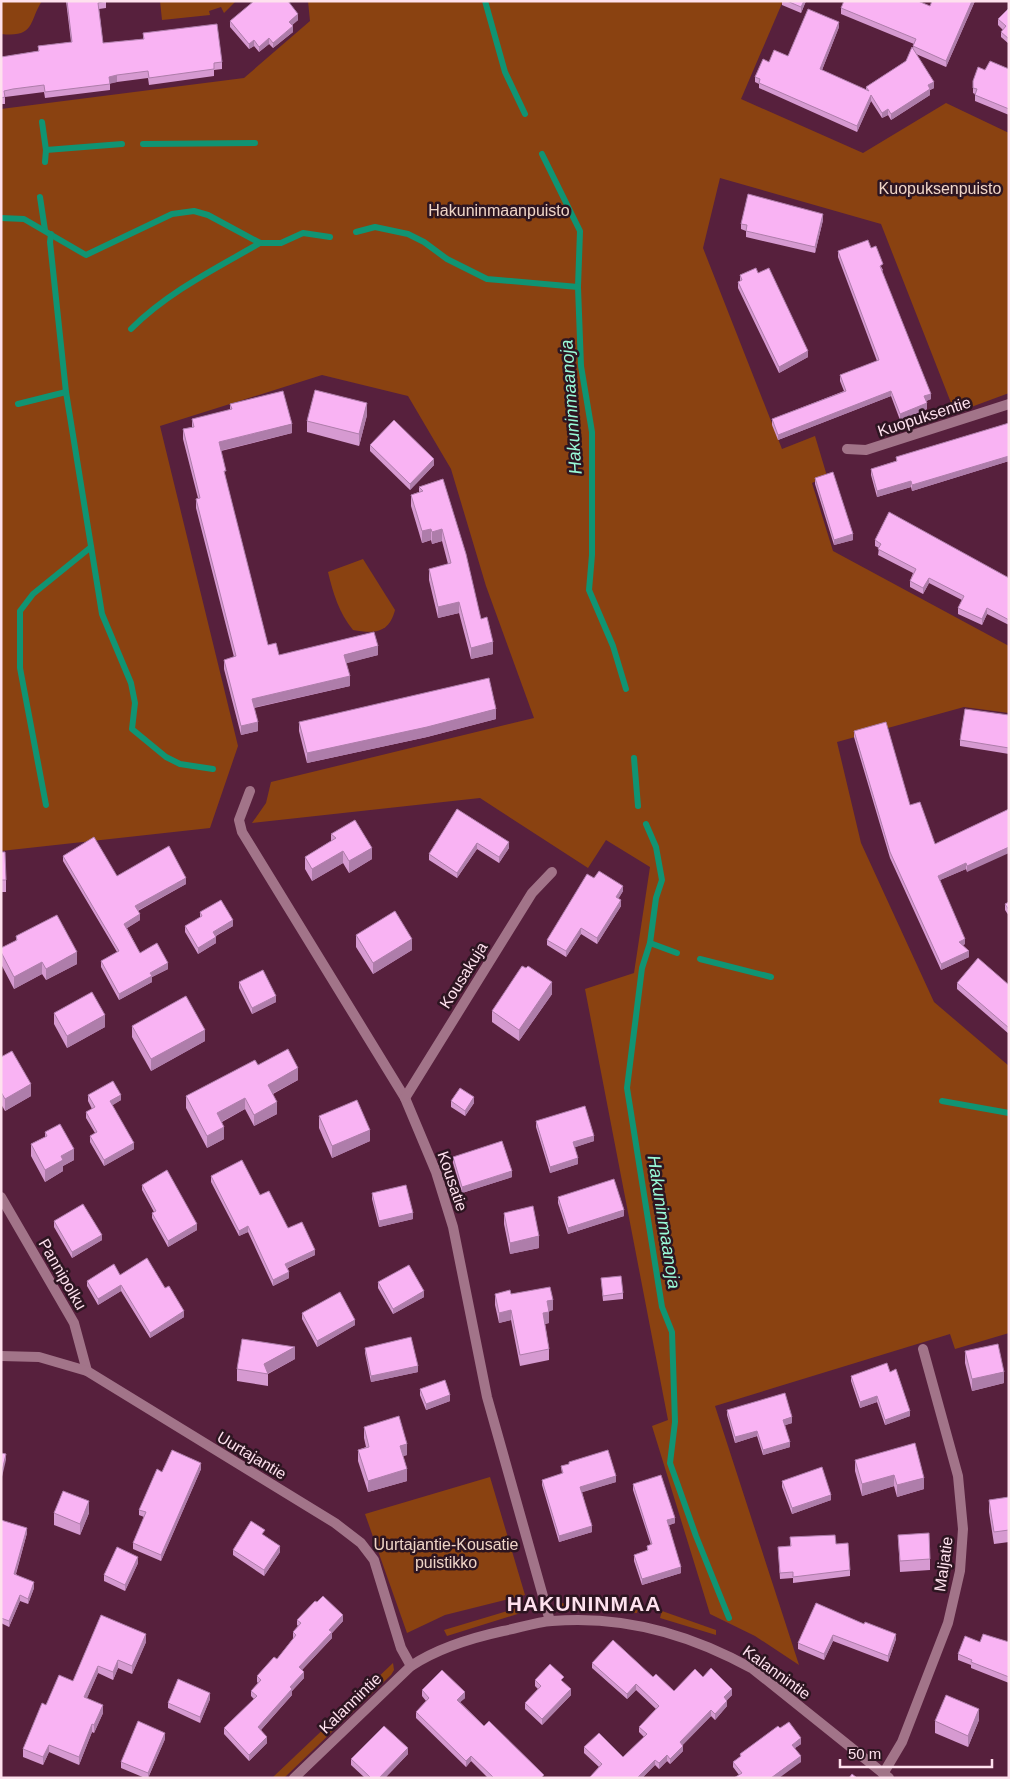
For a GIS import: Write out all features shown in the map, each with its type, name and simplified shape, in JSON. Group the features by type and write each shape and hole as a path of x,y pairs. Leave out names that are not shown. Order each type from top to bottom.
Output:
{"street":[{"name":"Kuopuksentie","path":"847,449 866,450 1009,404"},
{"name":"Kousatie","path":"250,791 239,820 242,832 355,1020 405,1098 436,1172 453,1227 487,1397 550,1621"},
{"name":"Kousakuja","path":"405,1098 532,893 552,872"},
{"name":"Pannipolku","path":"1,1197 74,1323 87,1371"},
{"name":"Maljatie","path":"886,1776 902,1742 948,1623 960,1571 963,1529 958,1476 923,1350"},
{"name":"Uurtajantie","path":"1,1356 39,1357 87,1371 335,1523 361,1543 374,1560 401,1648 411,1666"},
{"name":"Kalannintie","path":"294,1778 411,1666 427,1655 482,1635 550,1621 604,1620 664,1631 733,1658 753,1669 886,1776"}],"green space":[{"path":"1,1 42,1 30,26 20,33 12,35 1,34"},
{"path":"160,1 236,1 224,13 221,7 209,11 210,15 162,20"},
{"name":"Hakuninmaanpuisto","path":"308,1 783,1 741,99 863,153 946,103 1009,133 1009,393 955,413 881,224 720,178 703,248 782,449 815,436 827,476 812,483 833,551 1009,646 1009,713 964,707 837,742 861,843 934,1002 1009,1066 1009,1333 955,1349 950,1334 715,1406 799,1665 755,1636 710,1614 652,1426 668,1420 585,989 634,973 650,867 606,840 588,868 480,798 252,823 266,803 271,782 534,718 486,586 451,469 408,396 322,375 160,426 238,746 210,828 1,851 1,109 244,78 310,21"},
{"path":"363,559 395,610 385,627 368,632 353,630 344,617 332,588 328,572"},
{"name":"Uurtajantie-Kousatie puistikko","path":"490,1477 525,1595 445,1615 407,1633 365,1514"},
{"path":"557,1603 624,1605 638,1608 637,1613 602,1610 569,1611"},
{"path":"524,1606 529,1608 524,1612 447,1636 444,1630"},
{"path":"662,1611 716,1630 716,1635 660,1618"},
{"path":"393,1663 394,1670 391,1675 284,1778 272,1778"}],"building":[{"path":"67,1 106,1 98,3 103,43 144,39 143,33 217,24 222,62 214,63 214,69 149,78 148,71 117,75 109,77 110,84 45,92 44,85 13,89 4,91 5,97 1,98 1,57 39,51 38,46 72,42"},
{"path":"254,1 288,1 298,14 289,22 293,26 273,43 269,38 259,47 254,40 249,44 230,21"},
{"path":"787,1 804,1 801,7"},
{"path":"844,1 918,1 930,6 932,1 972,1 946,61 913,46 916,39 841,8"},
{"path":"1009,8 1009,39 1001,32 1006,26 998,19"},
{"path":"808,9 839,22 820,69 869,91 866,87 906,61 912,47 934,82 928,85 930,89 891,114 888,109 882,113 871,95 857,126 759,83 760,79 755,77 763,59 769,62 774,50 788,56"},
{"path":"990,61 1009,69 1009,109 975,95 977,89 973,88 973,81 978,67 985,70"},
{"path":"748,194 823,214 815,247 746,231 747,225 741,224"},
{"path":"868,240 871,248 876,246 883,264 880,266 931,394 924,396 927,403 900,414 891,391 778,435 772,419 846,391 840,375 879,360 838,251"},
{"path":"756,268 758,273 769,268 808,351 779,367 738,282 742,280 740,275"},
{"path":"315,390 367,403 359,434 307,421"},
{"path":"283,391 292,424 219,442 226,471 224,471 268,645 276,643 279,655 374,632 378,646 344,655 350,676 252,699 258,722 241,726 224,660 236,656 196,499 200,498 183,429 194,427 192,419 232,409 230,404"},
{"path":"394,420 434,459 410,484 370,445"},
{"path":"1009,423 1009,456 912,485 911,481 877,491 871,469 897,461 896,457"},
{"path":"833,472 853,534 834,540 815,478"},
{"path":"443,479 466,554 481,619 487,617 493,642 471,648 459,602 438,607 429,569 451,563 442,529 432,532 431,529 422,531 411,495 423,491 419,487"},
{"path":"889,512 1009,578 1009,620 987,608 982,619 958,608 964,596 929,578 923,588 910,581 916,569 878,549 881,544 875,540"},
{"path":"489,678 496,709 427,727 307,753 299,722"},
{"path":"965,709 1009,715 1009,748 960,740"},
{"path":"886,722 910,805 920,802 935,844 1009,809 1009,847 967,866 966,863 938,876 965,939 959,942 969,951 941,964 890,852 854,731"},
{"path":"457,809 509,842 499,857 477,843 457,873 429,854"},
{"path":"355,820 372,848 349,861 343,851 312,869 305,857 336,838 331,834"},
{"path":"94,837 117,876 169,846 186,878 135,906 140,914 124,924 140,953 157,943 168,963 150,973 152,976 119,994 101,961 119,951 63,856"},
{"path":"1,852 5,852 6,880 1,880"},
{"path":"599,871 623,886 616,897 621,900 597,938 581,928 566,951 547,940 587,874 594,878"},
{"path":"221,900 233,920 213,932 216,937 198,948 185,926 202,916 200,912"},
{"path":"1009,902 1009,910 1005,904"},
{"path":"395,911 412,939 373,963 356,935"},
{"path":"57,915 77,952 46,969 42,962 14,977 1,952 1,948 17,940 16,936"},
{"path":"978,958 1009,985 1009,1028 957,983"},
{"path":"522,966 526,968 528,966 552,982 519,1030 492,1011"},
{"path":"263,970 276,996 252,1008 239,982"},
{"path":"92,992 105,1015 67,1036 54,1013"},
{"path":"186,996 205,1030 151,1059 132,1026"},
{"path":"288,1049 298,1068 268,1085 277,1102 254,1115 245,1098 217,1113 224,1127 207,1136 186,1096 255,1060 258,1065"},
{"path":"12,1051 31,1084 5,1099 1,1092 1,1057"},
{"path":"113,1081 121,1095 110,1101 134,1143 104,1160 90,1136 97,1132 86,1112 95,1107 88,1095"},
{"path":"460,1088 474,1097 465,1111 451,1101"},
{"path":"357,1100 370,1130 332,1146 319,1116"},
{"path":"585,1106 594,1136 573,1142 578,1158 550,1167 536,1121"},
{"path":"60,1124 74,1149 61,1156 63,1160 45,1170 31,1144 47,1136 45,1132"},
{"path":"502,1141 512,1171 462,1187 453,1157"},
{"path":"242,1160 260,1195 269,1191 288,1228 302,1222 315,1250 285,1264 289,1272 273,1280 248,1226 239,1231 211,1176"},
{"path":"167,1170 197,1224 168,1241 152,1213 156,1211 142,1185"},
{"path":"614,1179 624,1210 568,1228 558,1197"},
{"path":"406,1185 413,1213 379,1221 372,1193"},
{"path":"83,1204 102,1235 72,1252 54,1221"},
{"path":"533,1206 539,1236 510,1243 504,1213"},
{"path":"147,1258 165,1288 169,1286 184,1311 150,1333 121,1285 98,1299 87,1281 114,1264 120,1275"},
{"path":"409,1265 424,1291 393,1309 378,1282"},
{"path":"621,1276 623,1293 603,1296 601,1278"},
{"path":"550,1287 553,1300 547,1301 549,1312 543,1313 549,1349 520,1355 511,1310 499,1313 495,1294 510,1290 511,1294"},
{"path":"340,1292 355,1320 317,1341 302,1313"},
{"path":"411,1337 418,1366 371,1376 365,1348"},
{"path":"242,1339 295,1347 264,1364 268,1374 237,1369"},
{"path":"998,1344 1004,1372 972,1379 965,1351"},
{"path":"887,1363 890,1372 896,1369 910,1411 885,1420 877,1396 860,1402 851,1376"},
{"path":"445,1380 450,1395 426,1404 420,1389"},
{"path":"785,1393 792,1417 783,1420 790,1442 763,1450 757,1431 735,1437 727,1410"},
{"path":"399,1416 407,1444 400,1446 407,1469 368,1481 358,1450 369,1447 364,1427"},
{"path":"915,1443 924,1478 897,1485 894,1475 862,1484 855,1460"},
{"path":"172,1450 201,1463 161,1555 133,1543 146,1512 139,1510 157,1469 162,1472"},
{"path":"608,1450 616,1476 580,1487 592,1526 559,1536 542,1480 563,1473 561,1466 569,1464 569,1462"},
{"path":"1,1453 6,1454 1,1475"},
{"path":"822,1467 831,1495 792,1508 782,1481"},
{"path":"661,1475 675,1518 667,1520 681,1567 642,1579 634,1555 648,1550 647,1546 652,1544 633,1484"},
{"path":"63,1491 89,1501 80,1524 54,1513"},
{"path":"1009,1497 1009,1530 994,1532 989,1500"},
{"path":"1,1520 27,1528 14,1574 34,1582 28,1599 20,1595 9,1621 1,1618"},
{"path":"251,1521 265,1530 262,1534 280,1546 264,1570 233,1550"},
{"path":"929,1533 930,1559 900,1561 898,1535"},
{"path":"835,1535 836,1544 848,1543 850,1570 793,1577 793,1572 780,1573 778,1547 791,1546 790,1537"},
{"path":"117,1547 138,1557 125,1585 104,1575"},
{"path":"323,1596 343,1615 329,1630 332,1632 299,1667 304,1672 290,1687 292,1689 258,1727 267,1737 249,1755 224,1728 257,1696 251,1691 261,1680 257,1676 274,1657 277,1659 296,1635 293,1632 301,1623 297,1620 315,1601 317,1602"},
{"path":"816,1603 864,1624 865,1622 896,1634 888,1656 833,1635 824,1654 798,1643"},
{"path":"101,1615 146,1634 132,1666 118,1660 113,1672 98,1666 84,1697 103,1705 94,1725 92,1724 79,1757 49,1745 43,1757 23,1749 42,1703 46,1705 59,1675 73,1681"},
{"path":"983,1634 1009,1642 1009,1677 971,1662 972,1660 958,1654 965,1636 980,1642"},
{"path":"613,1640 653,1677 656,1674 674,1691 695,1669 703,1677 711,1668 732,1689 724,1697 727,1701 715,1714 711,1710 680,1742 683,1746 670,1759 667,1755 659,1763 655,1760 637,1778 589,1778 602,1764 584,1747 599,1733 623,1757 647,1734 639,1727 659,1706 636,1684 627,1694 592,1663"},
{"path":"550,1664 564,1677 561,1680 571,1689 542,1719 525,1703 541,1686 535,1680"},
{"path":"442,1670 465,1692 457,1700 484,1726 489,1721 544,1775 541,1778 494,1778 471,1756 466,1761 416,1712 429,1698 422,1690"},
{"path":"178,1679 210,1693 200,1717 168,1703"},
{"path":"946,1695 979,1709 968,1736 935,1721"},
{"path":"138,1721 165,1733 148,1773 121,1762"},
{"path":"789,1722 801,1738 792,1745 801,1756 771,1778 734,1778 742,1773 733,1762 741,1756 740,1754 778,1726 780,1728"},
{"path":"384,1726 408,1748 379,1778 371,1778 351,1759"},
{"path":"852,1774 857,1778 849,1778"}],"waterway":[{"name":"Hakuninmaanoja","path":"485,1 505,72 525,114"},
{"path":"42,122 46,150 45,162"},
{"path":"143,144 255,143"},
{"path":"46,150 122,144"},
{"name":"Hakuninmaanoja","path":"542,154 580,231 578,287 581,366 592,432 592,555 589,590 613,646 626,689"},
{"path":"40,197 45,230"},
{"path":"1,218 24,219 86,255 172,214 194,211 208,215 260,243 281,243 303,233 330,237"},
{"path":"356,232 375,227 408,234 424,242 447,259 487,279 578,287"},
{"path":"51,234 50,242 66,392 102,614 131,683 135,703 132,729 166,757 180,764 213,769"},
{"path":"131,329 176,292 260,243"},
{"path":"18,404 66,392"},
{"path":"46,805 20,668 20,611 33,594 91,547"},
{"name":"Hakuninmaanoja","path":"634,758 638,806"},
{"name":"Hakuninmaanoja","path":"646,824 656,847 662,880 656,898 650,943 642,968 627,1088 662,1307 672,1332 675,1422 670,1463 696,1536 729,1618"},
{"path":"650,943 677,953"},
{"path":"700,959 771,977"},
{"path":"942,1101 1009,1113"}],"district":[{"name":"HAKUNINMAA","path":"584,1604"}],"park label":[{"name":"Kuopuksenpuisto","path":"940,188"}]}
